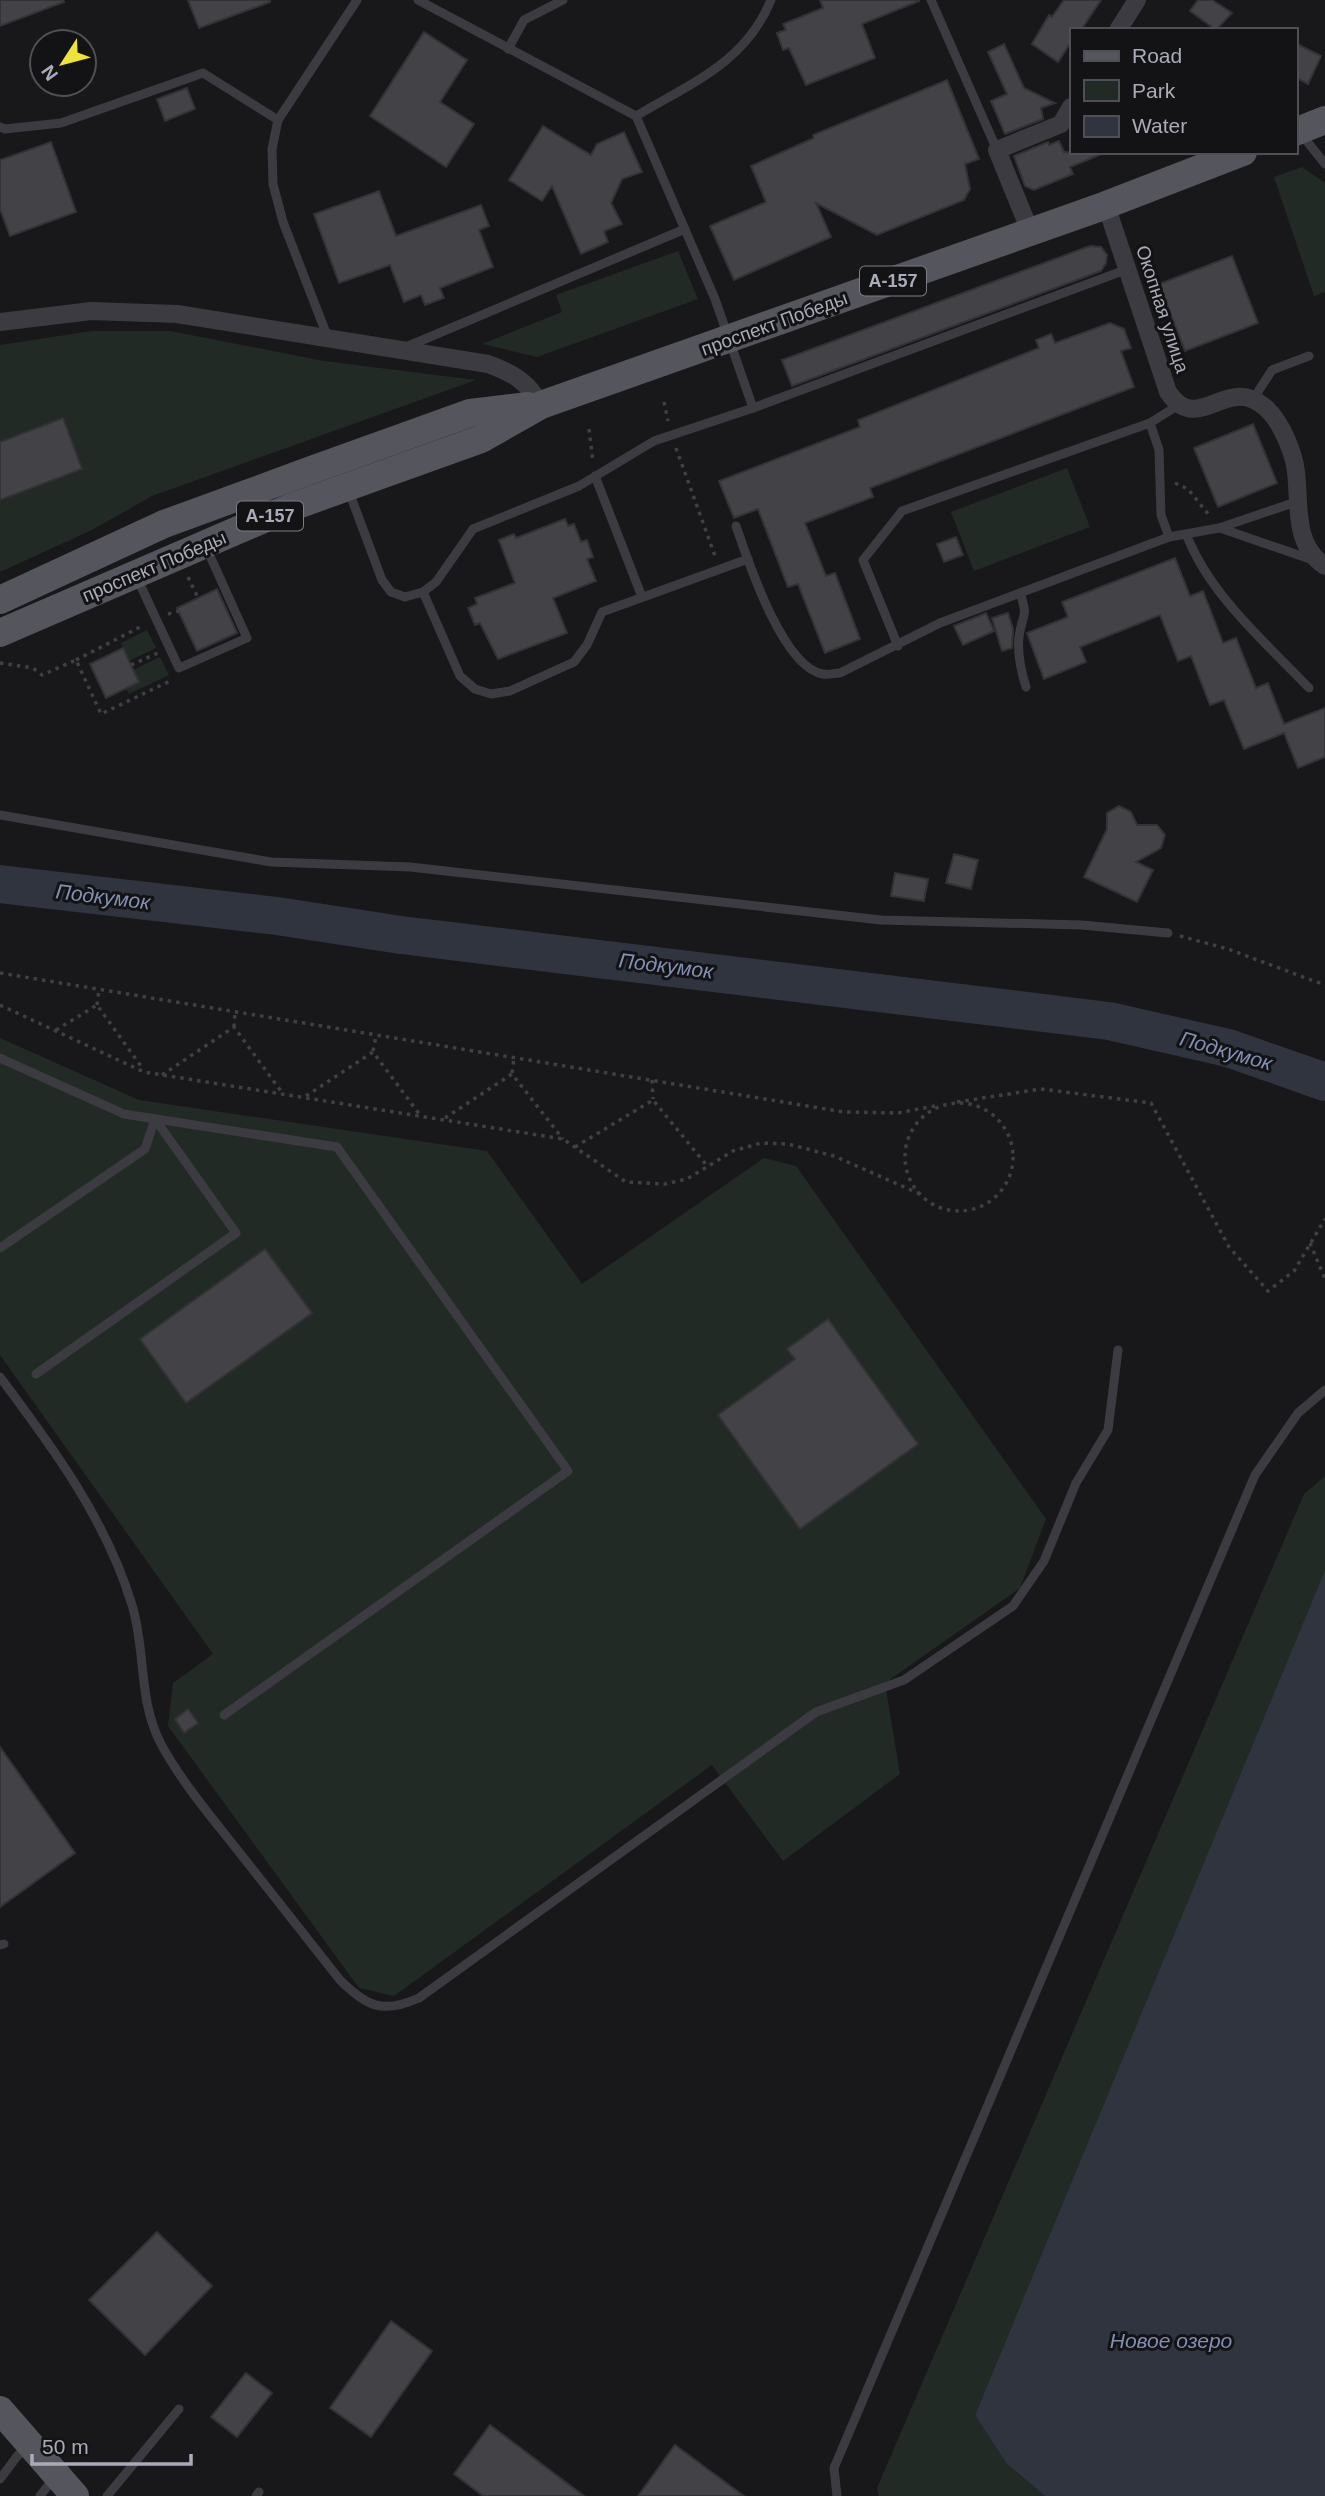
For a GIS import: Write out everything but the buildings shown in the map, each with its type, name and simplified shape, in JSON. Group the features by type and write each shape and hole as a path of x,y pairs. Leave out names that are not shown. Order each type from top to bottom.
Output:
{"main road":[{"path":"1297,131 1325,120"},
{"name":"проспект Победы","path":"0,633 204,544 348,487 481,439 541,405 1106,205 1238,154"},
{"name":"проспект Победы","path":"0,600 164,524 294,476 470,413 541,405"},
{"path":"0,2410 30,2446 57,2490"}],"street":[{"path":"1119,28 1136,0"},
{"path":"1030,231 997,150 1061,124 1070,109"},
{"name":"Окопная улица","path":"1106,205 1168,393 1177,406"},
{"path":"0,322 91,311 177,314 488,365 511,372 530,386 541,405"},
{"path":"1177,406 1193,411 1231,397 1254,398 1270,411 1287,441 1296,471 1296,502 1301,533 1321,564"}],"lane":[{"path":"328,339 283,222 273,184 272,149 278,120 357,0"},
{"path":"418,0 636,116 685,229 753,408"},
{"path":"508,49 524,20 563,0"},
{"path":"636,116 714,69 745,46 771,0"},
{"path":"931,0 997,150"},
{"path":"0,127 5,129 61,123 203,73 278,120"},
{"path":"1297,131 1325,164"},
{"path":"399,350 685,229"},
{"path":"348,487 382,580 391,592 405,597 423,592 436,582 473,529 579,486 654,442 1128,269"},
{"path":"1254,398 1272,370 1309,356"},
{"path":"898,646 863,560 902,511 1150,423 1177,406"},
{"path":"1150,423 1159,450 1161,515 1169,537"},
{"path":"595,476 642,597"},
{"path":"736,526 781,635 806,666 822,674 840,673 940,623 1169,537 1187,536 1219,528 1296,502"},
{"path":"1219,528 1321,564"},
{"path":"1187,536 1201,564 1242,618 1309,688"},
{"path":"135,573 180,668 247,638 204,544"},
{"path":"423,592 460,676 475,689 491,694 510,691 574,662 587,645 602,612 748,559"},
{"path":"1020,593 1027,613 1019,635 1019,663 1027,687"},
{"path":"0,815 271,862 410,867 881,920 1082,925 1168,933"},
{"path":"0,1058 124,1114 337,1147 568,1471 225,1715"},
{"path":"0,1248 145,1149 155,1119"},
{"path":"36,1374 236,1233 155,1119"},
{"path":"0,1377 70,1475 97,1518 118,1564 133,1608 146,1701 160,1742 189,1788 340,1980 356,1996 375,2006 398,2007 419,1998 816,1712 904,1680 1013,1606 1044,1561 1076,1483 1108,1430 1118,1350"},
{"path":"837,2496 834,2468 1255,1475 1298,1413 1325,1390"},
{"path":"107,2496 179,2409"},
{"path":"0,2479 18,2455 30,2446"}],"path":[{"path":"664,402 671,436 720,569"},
{"path":"589,429 595,476"},
{"path":"1160,477 1188,489 1219,528"},
{"path":"0,663 33,668 42,675 144,625"},
{"path":"131,665 158,653"},
{"path":"76,660 101,714 172,680 180,668"},
{"path":"1168,933 1228,949 1325,985"},
{"path":"0,973 871,1115 1041,1089 1151,1103 1228,1247 1268,1291 1294,1271 1325,1219"},
{"path":"99,990 97,1005 144,1072"},
{"path":"0,1005 144,1072 160,1076 563,1139"},
{"path":"56,1030 97,1005"},
{"path":"235,1012 234,1027 284,1094"},
{"path":"160,1076 234,1027"},
{"path":"304,1098 373,1052 376,1036"},
{"path":"373,1052 420,1116"},
{"path":"514,1058 512,1074 563,1139 626,1182 645,1185 687,1179 733,1151 761,1143 788,1144 834,1156 920,1194 934,1205 951,1211 969,1210 993,1198 1009,1177 1013,1160 1012,1142 1004,1126 984,1109 957,1102"},
{"path":"444,1119 512,1074"},
{"path":"652,1080 653,1100 708,1167"},
{"path":"575,1147 653,1100"},
{"path":"920,1194 910,1180 905,1162 906,1144 913,1128 925,1114 940,1105"},
{"path":"1310,1243 1325,1279"}],"green space":[{"path":"1302,167 1325,183 1325,292 1314,296 1274,177"},
{"path":"678,251 698,299 537,357 482,344 562,312 556,295"},
{"path":"92,331 170,331 324,361 476,380 152,496 92,530 0,572 0,345"},
{"path":"1067,468 1090,527 974,571 951,512"},
{"path":"147,630 156,648 129,661 121,643"},
{"path":"160,657 169,675 129,694 126,688 139,682 133,670"},
{"path":"0,1038 139,1100 487,1151 582,1284 764,1158 796,1166 1046,1519 1020,1588 885,1683 900,1774 783,1861 712,1765 394,1996 359,1988 168,1726 173,1683 213,1654 0,1355"},
{"path":"1325,1476 1325,1570 975,2415 1006,2463 1045,2496 879,2496 877,2488 1304,1494"}],"water":[{"name":"Новое озеро","path":"1325,1570 1325,2496 1045,2496 1006,2463 975,2415"}],"waterway":[{"name":"Подкумок","path":"0,884 277,916 401,935 1109,1021 1228,1048 1325,1082"}]}
